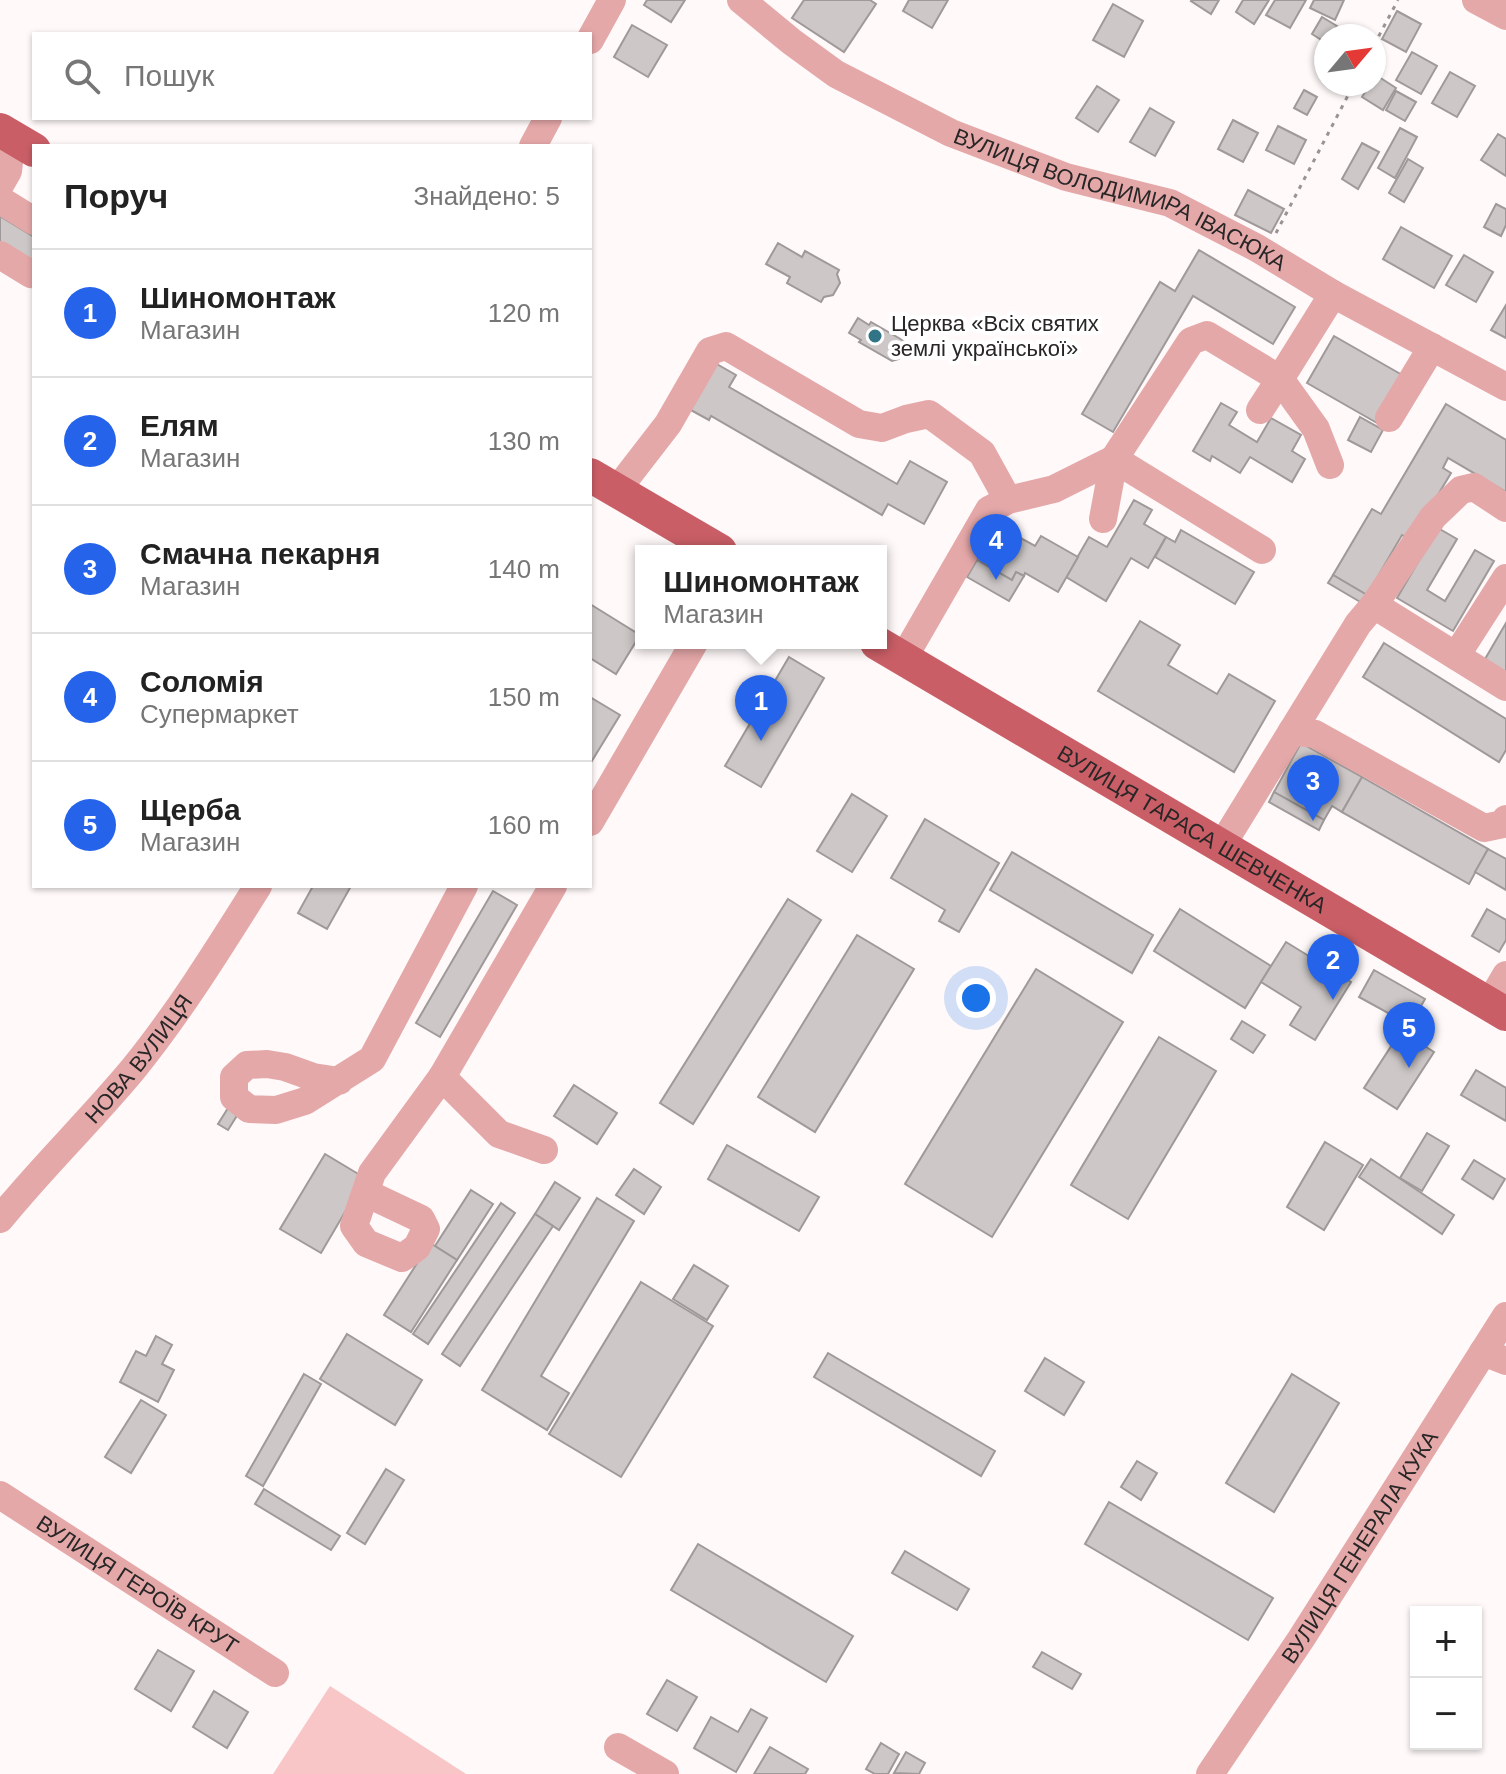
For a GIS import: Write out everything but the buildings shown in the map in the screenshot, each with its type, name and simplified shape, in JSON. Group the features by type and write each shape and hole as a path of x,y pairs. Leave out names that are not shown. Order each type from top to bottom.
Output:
{"main road":[{"path":"603,482 710,545"},
{"name":"ВУЛИЦЯ ТАРАСА ШЕВЧЕНКА","path":"890,651 1222,845 1500,998"}],"street":[{"path":"592,36 612,0"},
{"name":"ВУЛИЦЯ ВОЛОДИМИРА ІВАСЮКА","path":"741,0 836,74 951,133 1066,177 1170,203 1506,387"},
{"path":"1476,0 1506,16"},
{"path":"534,144 547,120"},
{"path":"0,185 8,171 15,139"},
{"path":"0,200 32,220"},
{"path":"0,255 32,273"},
{"path":"1260,410 1333,294"},
{"path":"1103,519 1114,459 1191,341 1207,335 1280,379 1316,429 1330,465"},
{"path":"603,482 668,424 710,351 726,346 859,424 882,428 929,414 982,453 1008,500"},
{"path":"1389,418 1432,347"},
{"path":"890,651 989,510 1008,500 1054,489 1114,459"},
{"path":"1114,459 1262,550"},
{"path":"1222,845 1358,624 1433,517 1461,490 1474,487 1506,508"},
{"path":"1456,656 1506,578"},
{"path":"1374,605 1506,687"},
{"path":"592,819 691,649"},
{"path":"1292,731 1315,734 1484,828 1503,824 1506,819"},
{"name":"НОВА ВУЛИЦЯ","path":"0,1219 137,1064 205,970 257,888"},
{"path":"339,1081 372,1059 463,888"},
{"path":"366,1193 372,1173 442,1077 552,888"},
{"path":"442,1077 499,1134 544,1150"},
{"name":"ВУЛИЦЯ ГЕНЕРАЛА КУКА","path":"1210,1774 1495,1356 1506,1316"},
{"name":"ВУЛИЦЯ ГЕРОЇВ КРУТ","path":"0,1495 275,1673"},
{"path":"618,1747 665,1774"}],"path":[{"path":"1385,24 1398,0"},
{"path":"1266,253 1348,96"}],"shaded area":[{"path":"330,1686 466,1774 273,1774"}],"place":[{"name":"Церква «Всіх святих землі української»","path":"875,336"},
{"name":"Соломiя","path":"996,580"},
{"name":"Шиномонтаж","path":"761,741"},
{"name":"Смачна пекарня","path":"1313,821"},
{"name":"Елям","path":"1333,1000"},
{"name":"Щерба","path":"1409,1068"}]}
